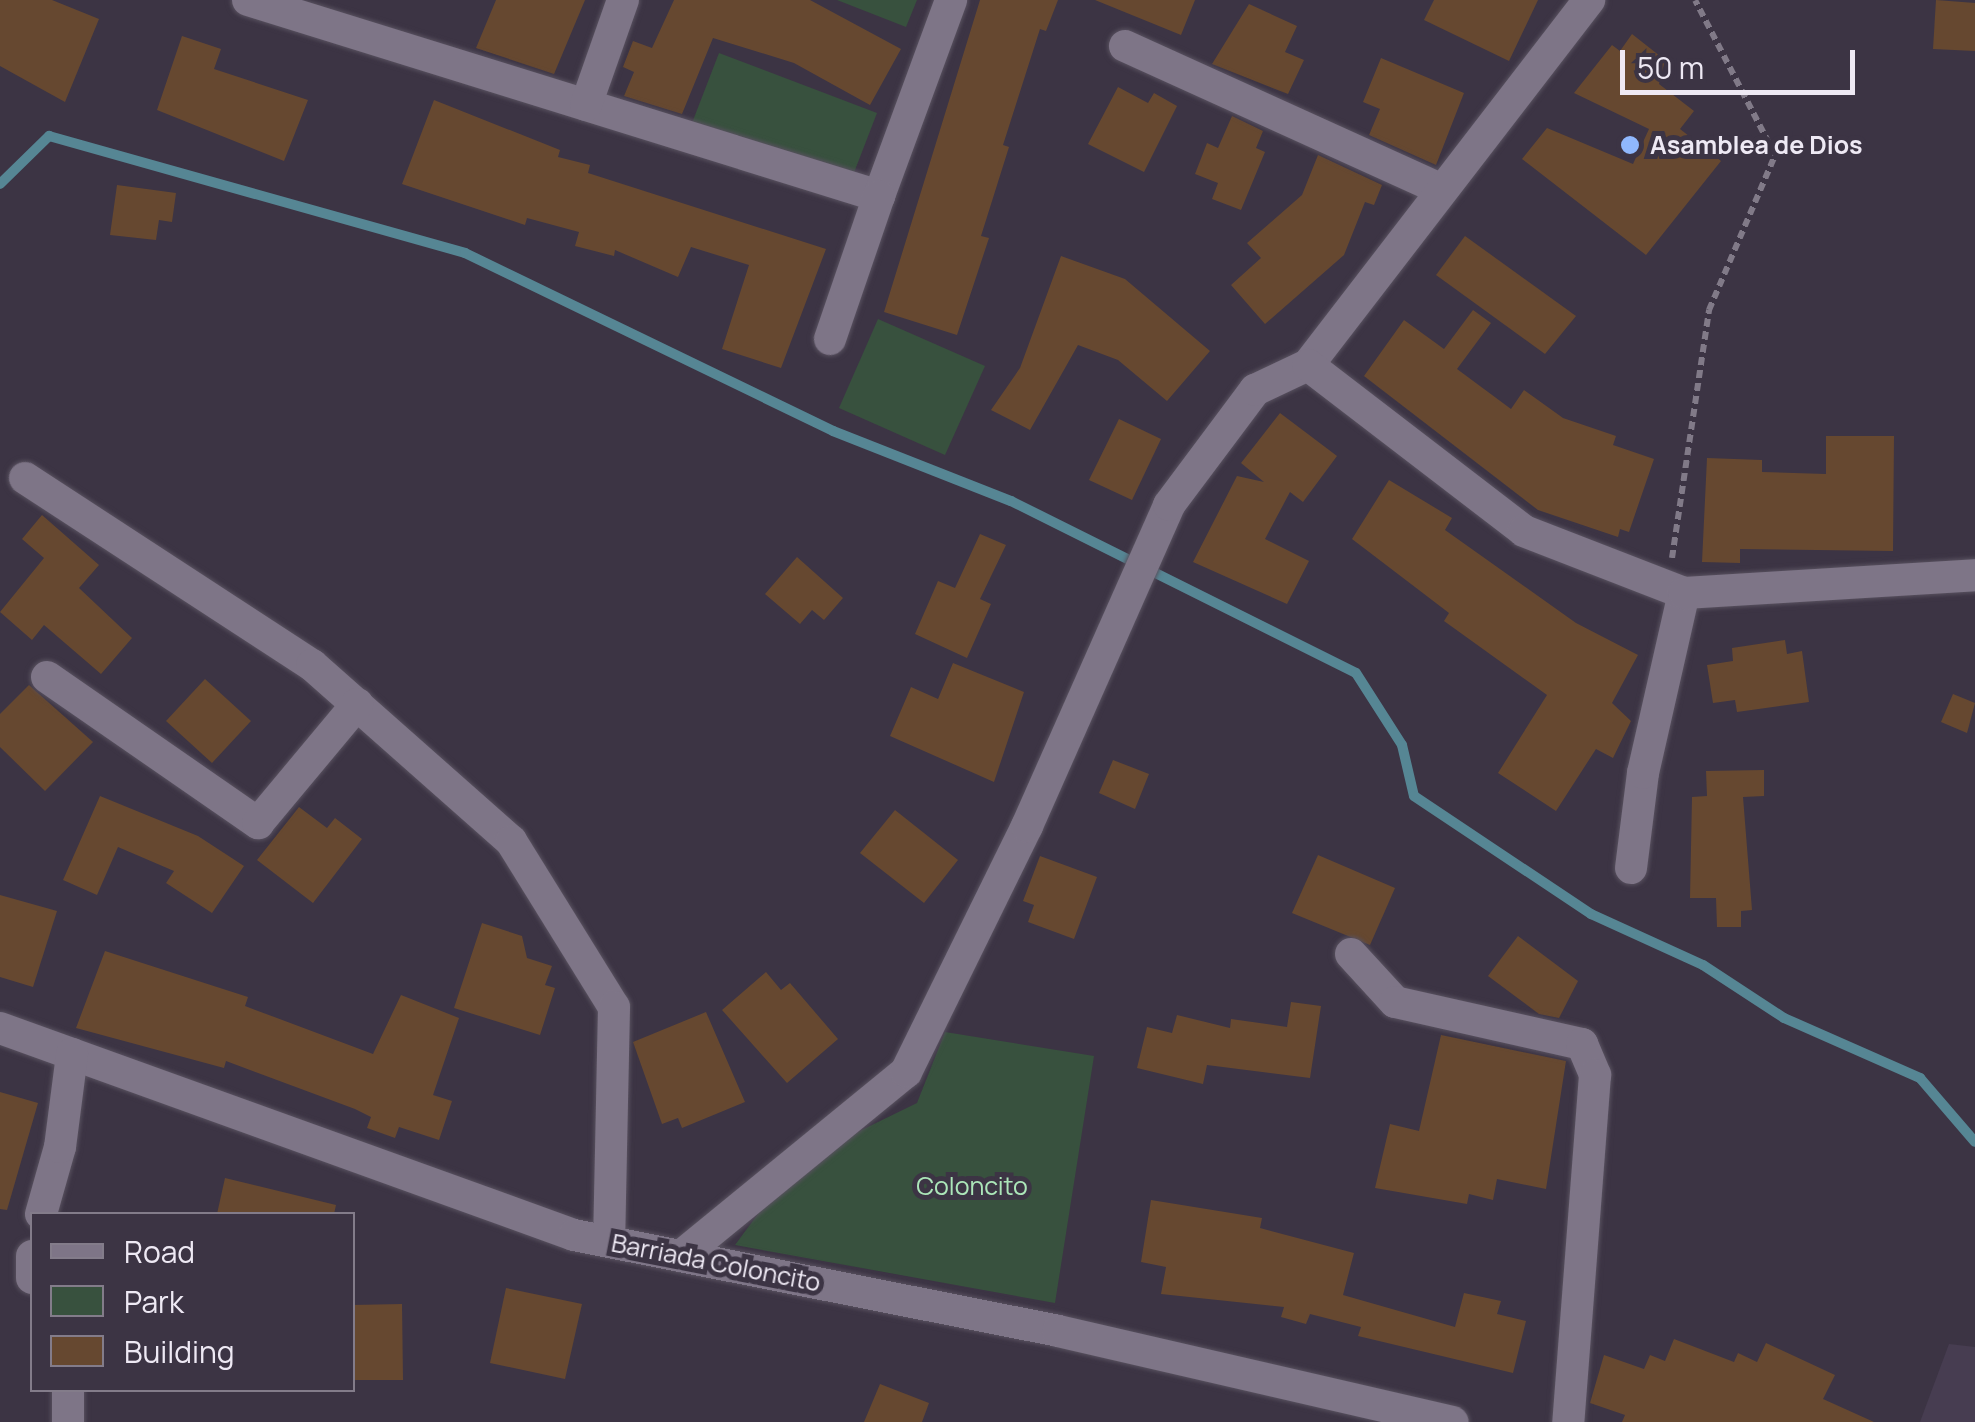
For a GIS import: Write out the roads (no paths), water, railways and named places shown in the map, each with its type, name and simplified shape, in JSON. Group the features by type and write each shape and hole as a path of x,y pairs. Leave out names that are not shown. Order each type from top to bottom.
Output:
{"street":[{"path":"248,0 286,6 879,196"},
{"path":"586,105 623,0"},
{"path":"830,339 951,0"},
{"path":"681,1256 906,1072 1027,826 1169,505 1256,390 1308,365 1588,0"},
{"path":"1125,46 1442,190"},
{"path":"1308,365 1524,531 1676,590 1975,575"},
{"path":"25,478 312,665 511,841 614,1007 609,1241"},
{"path":"1630,868 1676,590"},
{"path":"47,677 258,823 357,704"},
{"path":"1352,954 1395,1002 1582,1044 1595,1075 1568,1422"},
{"name":"Barriada Coloncito","path":"0,1028 609,1241 1453,1422"},
{"path":"42,1212 60,1147 72,1054"},
{"path":"68,1392 68,1422"}],"waterway":[{"path":"0,184 49,136 465,253 833,431 1011,501 1356,673 1402,745 1414,796 1591,914 1703,965 1784,1018 1920,1078 1975,1142"}],"place":[{"name":"Asamblea de Dios","path":"1630,145"}],"park label":[{"name":"Coloncito","path":"972,1186"}]}
